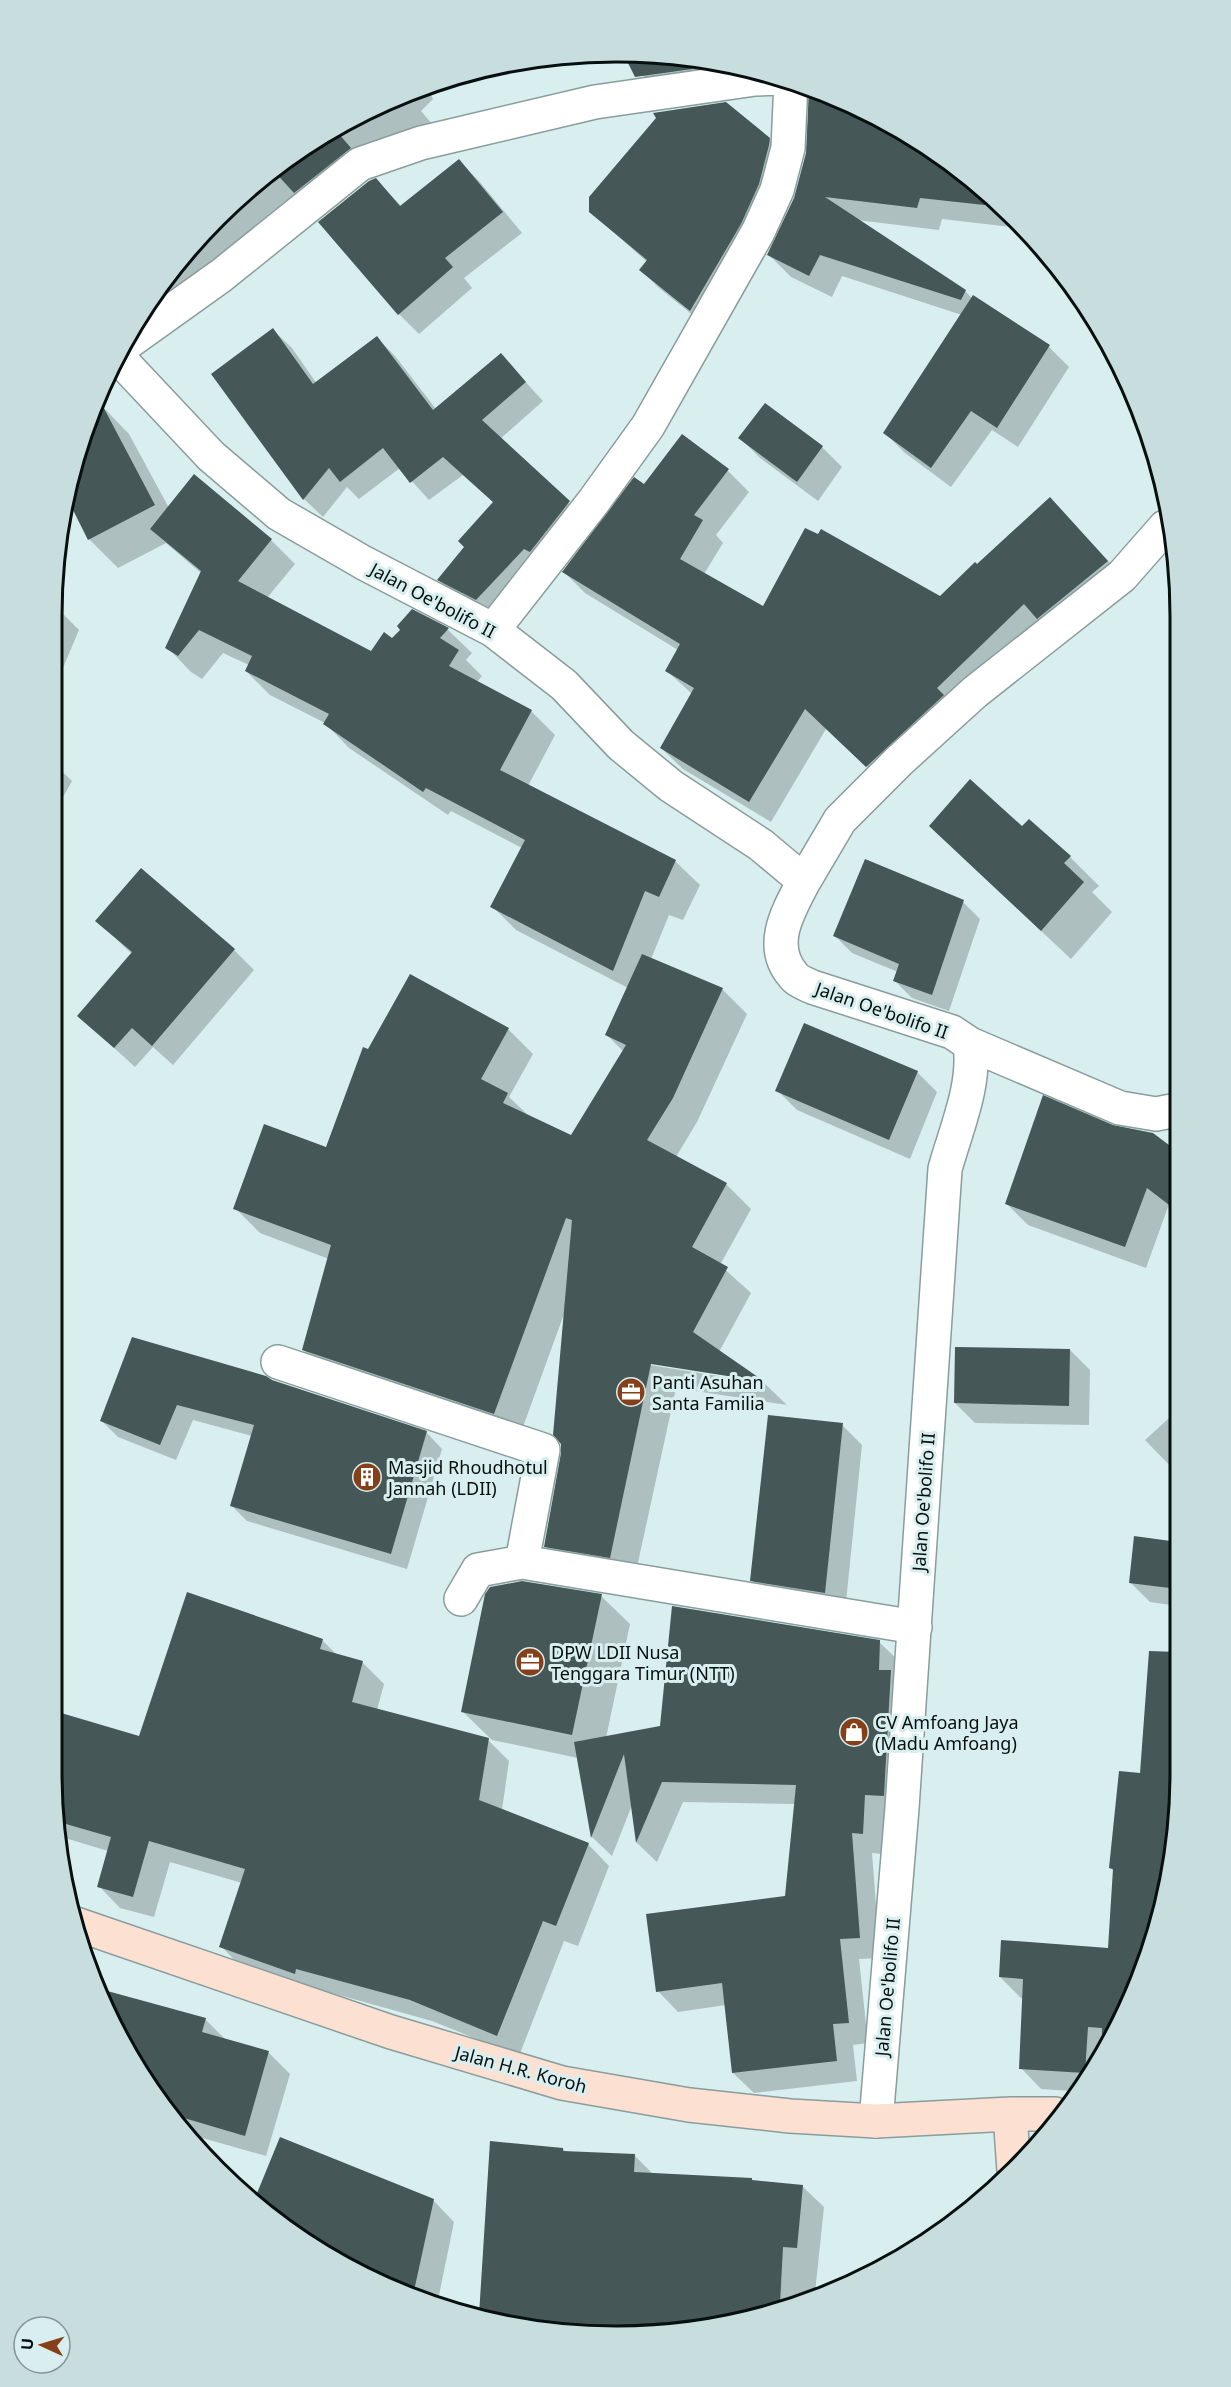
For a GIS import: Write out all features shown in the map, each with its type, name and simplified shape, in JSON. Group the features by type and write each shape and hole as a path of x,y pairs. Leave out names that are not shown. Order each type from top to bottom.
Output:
{"main road":[{"name":"Jalan H.R. Koroh","path":"84,1927 391,2032 562,2083 688,2105 790,2116 876,2121 1051,2114"},
{"path":"1010,2114 1013,2157"}],"street":[{"path":"138,335 222,275 360,164 421,143 595,102 755,79"},
{"path":"493,630 594,501 648,426 758,232 777,190 788,148 791,90"},
{"name":"Jalan Oe'bolifo II","path":"123,362 211,456 279,514 364,563 493,630 564,685 621,745 663,779 760,845 804,881 784,918 780,940 783,961 794,977 812,987 952,1032 970,1044 973,1063 967,1094 945,1169 915,1627 876,2121"},
{"path":"804,881 840,820 899,761 975,692 1122,576 1163,528"},
{"path":"970,1044 1120,1108 1156,1114 1169,1112"},
{"path":"278,1362 543,1450 522,1562"},
{"path":"461,1599 477,1570 522,1562 915,1627"}],"building":[{"path":"628,62 688,66 692,69 635,77"},
{"path":"809,97 861,119 892,136 953,176 981,199 988,205 920,198 917,208 825,197 966,290 961,300 820,255 809,276 767,255 794,198 806,153"},
{"path":"726,102 770,138 769,145 759,184 741,224 690,311 639,270 647,260 589,212 589,197 656,118 653,113"},
{"path":"340,135 351,148 294,193 278,176"},
{"path":"459,159 503,212 445,258 453,267 398,315 318,222 369,181 376,178 400,206"},
{"path":"973,295 1050,345 997,428 971,411 931,468 883,433"},
{"path":"273,328 313,384 377,336 433,410 501,353 526,382 482,420 570,501 530,552 524,549 476,600 437,580 464,547 458,541 493,502 443,457 410,483 383,448 340,482 329,468 303,500 211,374"},
{"path":"765,403 823,446 797,482 738,438"},
{"path":"103,406 155,505 88,540 72,508 80,472"},
{"path":"682,434 729,469 694,515 703,520 680,559 763,606 805,528 818,534 821,529 940,596 975,562 977,564 1050,497 1108,561 1037,619 1024,604 937,688 944,695 866,767 805,709 749,802 660,748 694,688 665,671 680,644 562,572 634,477 644,484"},
{"path":"194,474 272,539 238,581 371,651 384,632 392,638 400,630 397,626 412,609 449,628 440,638 459,650 449,666 532,710 500,770 676,860 659,897 645,891 613,971 490,907 525,840 426,788 423,792 323,724 329,714 245,671 252,656 199,630 178,656 165,648 201,571 150,529"},
{"path":"970,779 1022,826 1029,819 1071,856 1064,863 1084,882 1041,931 929,826"},
{"path":"865,859 964,900 932,995 893,981 899,964 833,936"},
{"path":"141,868 235,949 152,1046 132,1028 114,1048 77,1016 132,952 95,921"},
{"path":"642,954 723,988 673,1098 647,1140 727,1183 692,1247 728,1267 693,1332 765,1382 651,1364 610,1558 544,1547 561,1453 561,1444 553,1435 572,1220 566,1218 494,1414 302,1350 331,1245 233,1209 264,1124 326,1147 363,1047 368,1049 410,974 509,1028 481,1079 508,1093 503,1103 571,1135 626,1045 605,1035"},
{"path":"804,1023 918,1071 889,1140 775,1091"},
{"path":"1043,1095 1113,1125 1153,1133 1169,1145 1169,1205 1147,1188 1125,1247 1005,1204"},
{"path":"132,1337 266,1376 272,1380 427,1431 391,1554 230,1506 254,1425 177,1405 160,1445 100,1421"},
{"path":"955,1347 1070,1349 1069,1406 954,1403"},
{"path":"768,1415 843,1423 825,1593 750,1581"},
{"path":"1134,1536 1169,1541 1169,1588 1129,1583"},
{"name":"DPW LDII Nusa Tenggara Timur (NTT)","path":"522,1581 602,1594 572,1735 461,1712 485,1594 490,1587"},
{"path":"187,1592 323,1639 320,1649 363,1661 352,1702 489,1738 479,1800 589,1843 556,1926 543,1921 497,2036 410,2000 296,1969 295,1974 219,1947 245,1869 149,1841 133,1897 97,1887 111,1837 64,1824 62,1713 139,1736"},
{"path":"672,1606 880,1640 879,1670 891,1670 884,1796 865,1795 863,1834 852,1833 860,1938 840,1939 849,2023 833,2024 837,2061 732,2073 722,1983 656,1992 646,1914 785,1896 796,1785 662,1782 636,1843 624,1754 591,1838 574,1742 660,1726"},
{"path":"1149,1651 1169,1652 1169,1772 1165,1844 1151,1915 1140,1950 1127,1984 1102,2035 1102,2028 1088,2027 1086,2063 1080,2073 1019,2069 1023,1979 999,1977 1001,1940 1108,1948 1113,1869 1109,1868 1119,1771 1140,1773"},
{"path":"107,1991 206,2018 202,2032 269,2051 245,2136 183,2118 136,2048"},
{"path":"280,2137 434,2199 415,2287 338,2251 278,2211 257,2194"},
{"path":"490,2141 563,2148 563,2151 635,2154 634,2172 752,2178 752,2180 803,2185 797,2248 783,2247 780,2300 724,2315 688,2321 616,2326 543,2321 479,2309"}],"place":[{"name":"Panti Asuhan Santa Familia","path":"631,1392"},
{"name":"Masjid Rhoudhotul Jannah (LDII)","path":"367,1477"},
{"name":"DPW LDII Nusa Tenggara Timur (NTT)","path":"530,1662"},
{"name":"CV Amfoang Jaya (Madu Amfoang)","path":"854,1732"}]}
